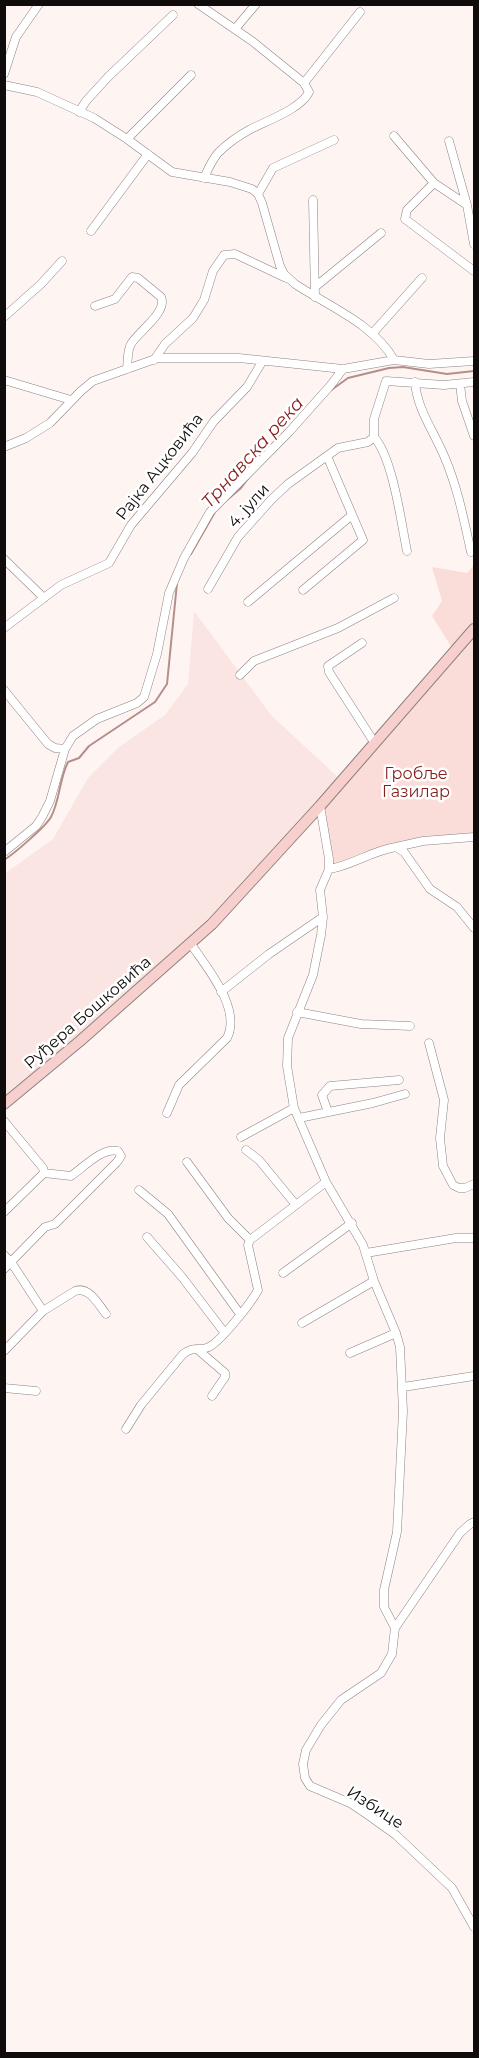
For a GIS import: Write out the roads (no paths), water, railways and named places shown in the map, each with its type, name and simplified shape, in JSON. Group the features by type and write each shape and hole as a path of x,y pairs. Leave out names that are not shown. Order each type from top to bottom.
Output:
{"main road":[{"name":"Руђера Бошковића","path":"4,1104 191,944 229,906 320,806 474,629"}],"street":[{"path":"4,74 16,37 39,4"},
{"path":"198,4 252,41 304,83 309,92 306,98 294,107 247,131 231,142 217,154 204,178"},
{"path":"235,29 256,4"},
{"path":"304,83 360,12"},
{"path":"79,112 108,77 173,15"},
{"path":"127,139 191,75"},
{"path":"4,85 37,92 94,118 172,172 248,187 258,194 280,266 291,281"},
{"path":"394,136 434,183 467,205"},
{"path":"258,194 273,168 334,140"},
{"path":"448,141 467,205 474,244"},
{"path":"91,231 148,154"},
{"path":"434,183 407,210 405,219 474,272"},
{"path":"313,200 315,297"},
{"path":"315,287 381,232"},
{"path":"154,360 165,344 193,318 204,300 213,272 224,255 235,254 291,281 372,334 394,360"},
{"path":"4,317 41,284 62,261"},
{"path":"95,306 115,299 132,277 138,278 161,297 163,301 161,310 129,346 127,369"},
{"path":"372,334 422,278"},
{"path":"4,447 43,429 93,381 168,357 239,358 343,369 394,360 429,364 474,361"},
{"name":"Рајка Ацковића","path":"4,628 70,580 109,563 131,525 192,453 213,421 247,387 262,362"},
{"path":"4,852 36,826 42,817 50,801 65,749 73,736 96,719 137,703 144,697 157,654 169,593 184,558 216,505 289,432 343,369"},
{"path":"4,380 71,400"},
{"path":"407,551 390,472 380,443 374,437 374,419 386,381 444,385 474,382"},
{"path":"415,382 417,399 445,457 462,512 471,552"},
{"path":"460,384 462,401 474,436"},
{"name":"4. јули","path":"208,589 227,554 250,523 288,484 338,447 368,442 374,437"},
{"path":"303,590 362,542 362,537 327,456"},
{"path":"248,602 352,515"},
{"path":"4,559 44,598"},
{"path":"240,675 254,662 330,631 394,598"},
{"path":"362,642 328,666 329,672 374,742"},
{"path":"4,690 48,744 55,748 65,749"},
{"path":"320,806 329,859 329,869 320,890 323,917 316,966 288,1038 286,1058 294,1108 326,1182 352,1223 366,1253 374,1281 400,1347 403,1411 397,1532 384,1590 384,1607 395,1628 460,1533 474,1522"},
{"path":"329,869 337,868 375,852 423,841 474,837"},
{"path":"396,847 404,852 430,889 457,907 474,928"},
{"path":"222,992 269,954 323,917"},
{"path":"167,1113 179,1085 229,1035 230,1013 222,992 191,944"},
{"path":"297,1012 361,1024 410,1026"},
{"path":"429,1043 444,1100 440,1138 442,1166 453,1185 465,1188 474,1184"},
{"path":"328,1112 322,1095 330,1086 399,1080"},
{"path":"299,1118 373,1104 405,1094"},
{"path":"241,1137 294,1108"},
{"path":"4,1121 43,1168 44,1173"},
{"path":"4,1269 45,1227 55,1224 121,1156 118,1151 113,1150 101,1154 71,1176 44,1173"},
{"path":"246,1150 258,1160 296,1205"},
{"path":"187,1162 228,1218 250,1240"},
{"path":"4,1212 44,1173"},
{"path":"126,1429 141,1406 183,1354 190,1348 206,1349 215,1344 254,1299 258,1290 248,1245 250,1240 326,1182"},
{"path":"139,1190 168,1214 240,1314"},
{"path":"283,1273 352,1223"},
{"path":"147,1237 183,1277 224,1332"},
{"path":"366,1253 456,1238 473,1238"},
{"path":"4,1255 43,1311"},
{"path":"302,1323 374,1281"},
{"path":"4,1351 43,1311 80,1289 88,1292 106,1314"},
{"path":"350,1353 396,1333"},
{"path":"197,1349 225,1373 225,1377 212,1396"},
{"path":"403,1387 474,1376"},
{"path":"4,1388 36,1390"},
{"name":"Избице","path":"395,1628 392,1654 381,1673 341,1700 321,1725 306,1750 303,1764 305,1778 310,1786 350,1803 396,1835 452,1888 474,1927"}],"waterway":[{"name":"Трнавска река","path":"330,391 348,378 389,368 403,367 447,374 474,371"},
{"name":"Трнавска река","path":"227,500 241,488 250,476"},
{"name":"Трнавска река","path":"191,554 215,512"},
{"name":"Трнавска река","path":"4,860 29,840 51,817 68,762 79,758 89,746 155,702 167,684 177,583"}],"park label":[{"name":"Гробље Газилар","path":"416,783"}]}
